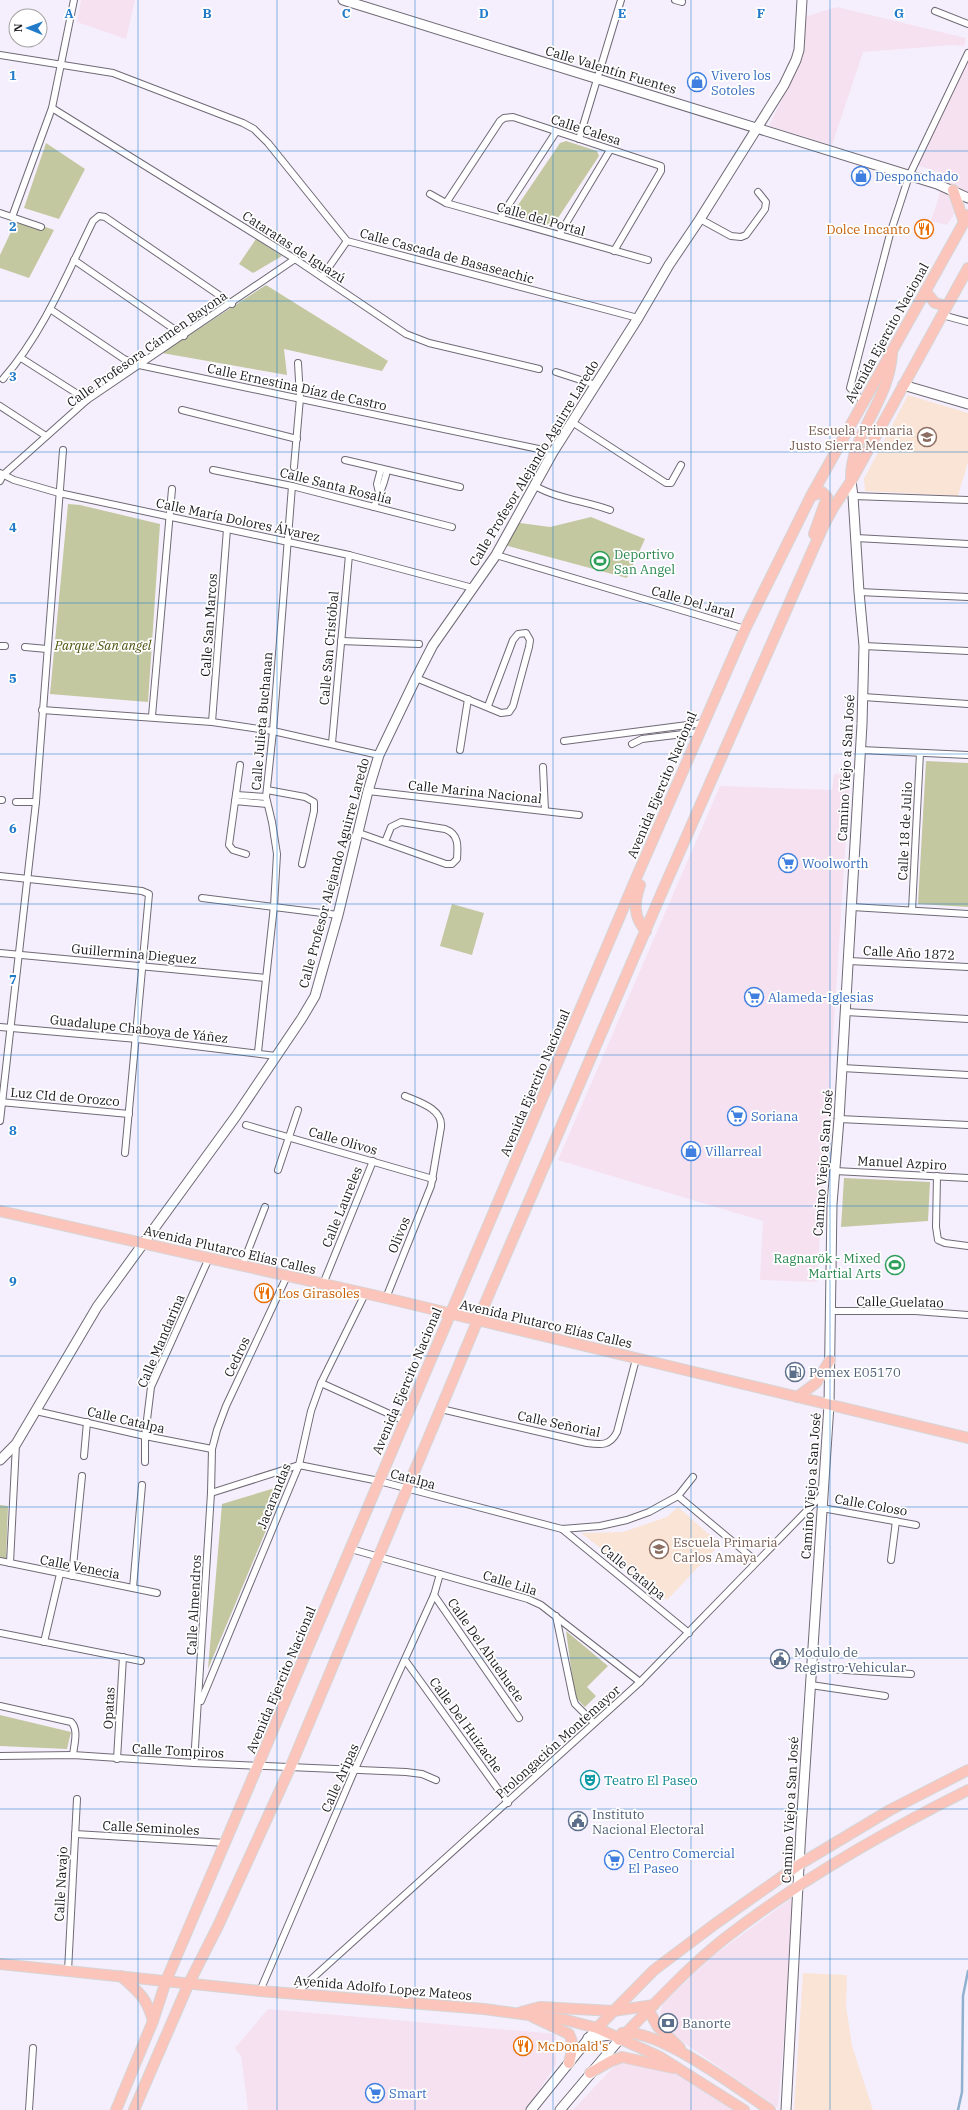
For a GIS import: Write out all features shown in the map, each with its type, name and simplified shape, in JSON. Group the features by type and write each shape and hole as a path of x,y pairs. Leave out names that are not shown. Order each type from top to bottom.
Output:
{"main road":[{"path":"963,194 966,218"},
{"name":"Avenida Ejercito Nacional","path":"116,2110 153,2021 166,1981 637,876 745,629 811,496 966,218"},
{"path":"134,2110 188,1985 218,1926 290,1768 377,1557 477,1322 814,548 833,508 851,481 968,268"},
{"path":"926,292 944,311"},
{"path":"851,481 852,459 886,385 891,368 892,352"},
{"path":"811,496 822,492 827,497 814,533 814,548"},
{"path":"637,876 641,882 635,902 635,910 646,932"},
{"name":"Avenida Plutarco Elías Calles","path":"0,1211 386,1298 477,1322 968,1438"},
{"path":"797,1398 816,1383 830,1360"},
{"path":"597,2028 654,1970 715,1924 800,1864 890,1810 968,1770"},
{"path":"623,2036 725,1938 799,1887 892,1828 968,1790"},
{"path":"890,1810 892,1828"},
{"name":"Avenida Adolfo Lopez Mateos","path":"0,1964 260,1992 515,2013 566,2020 597,2028 610,2035 623,2036"},
{"path":"120,1976 143,1996 149,2006 153,2021"},
{"path":"515,2013 540,2007 613,2011 651,2008"},
{"path":"651,2008 658,2027 686,2054"},
{"path":"530,2015 569,2034 572,2042 572,2051 569,2063"},
{"path":"623,2036 650,2038 686,2054 770,2110"},
{"path":"623,2036 682,2070 744,2110"},
{"path":"590,2073 611,2061 622,2057 682,2070"},
{"path":"135,2066 149,2076"}],"street":[{"path":"12,217 52,108 62,65 74,0"},
{"name":"Calle Valentín Fuentes","path":"343,0 963,194"},
{"path":"580,139 621,0"},
{"path":"674,0 682,2"},
{"name":"Calle Profesor Alejando Aguirre Laredo","path":"0,1460 16,1444 97,1307 236,1116 302,1018 315,996 338,915 368,791 379,754 416,678 433,645 496,555 553,452 638,318 669,265 700,219 784,85 796,60 801,38 802,0"},
{"path":"935,11 968,24"},
{"path":"864,402 850,388 890,234 909,176 968,54"},
{"name":"Calle Cascada de Basaseachic","path":"0,55 113,73 243,123 254,129 268,144 347,241 638,318"},
{"name":"Cataratas de Iguazú","path":"52,108 295,259 396,328 417,339 539,369"},
{"name":"Calle Calesa","path":"446,203 500,121 504,118 513,117 661,166 661,171 614,251"},
{"path":"500,218 556,132"},
{"path":"559,235 610,150"},
{"path":"700,219 731,236 741,238 746,234 765,209 766,202 758,192"},
{"name":"Calle del Portal","path":"430,194 446,203 648,260"},
{"path":"0,213 41,227"},
{"path":"3,379 21,358 50,309 93,221 99,216 105,217 232,304"},
{"path":"322,277 347,241"},
{"name":"Calle Profesora Cármen Bayona","path":"1,476 87,400 232,304 295,259"},
{"path":"74,260 184,336"},
{"name":"Calle Ernestina Díaz de Castro","path":"50,309 124,359 139,365 553,452"},
{"path":"944,311 968,322"},
{"path":"21,358 87,400"},
{"path":"294,467 300,398 298,363"},
{"path":"556,372 596,385"},
{"path":"904,385 968,404"},
{"path":"0,406 46,436"},
{"path":"182,410 297,439"},
{"path":"572,422 666,483 671,482 681,465"},
{"path":"0,1121 1,1102 29,878 63,450"},
{"path":"345,460 460,487"},
{"name":"Calle Santa Rosalía","path":"213,470 292,486 452,527"},
{"path":"374,507 379,493 377,484 384,470"},
{"name":"Calle María Dolores Álvarez","path":"1,476 59,493 348,555 473,588"},
{"name":"Camino Viejo a San José","path":"786,2110 810,1685 829,1405 831,1311 830,1241 846,1012 861,750 864,646 851,481"},
{"name":"Calle Julieta Buchanan","path":"258,1052 274,906 277,854 266,793 273,731 292,486"},
{"path":"535,486 554,495 592,503 610,510"},
{"path":"152,716 172,489"},
{"path":"853,496 968,500"},
{"name":"Calle San Marcos","path":"212,722 227,529"},
{"path":"856,538 968,544"},
{"name":"Calle San Cristóbal","path":"332,743 348,555"},
{"name":"Calle Del Jaral","path":"496,555 745,629"},
{"path":"859,592 968,597"},
{"path":"416,678 488,706 501,713 506,713 511,710 530,647 530,640 526,634 518,634 513,640 488,706"},
{"path":"341,641 419,644"},
{"path":"864,646 968,651"},
{"path":"25,648 47,649"},
{"path":"863,697 968,704"},
{"path":"460,750 468,698"},
{"path":"42,710 152,716 212,722 273,731 379,754"},
{"path":"564,741 701,728"},
{"path":"632,744 642,739 701,728"},
{"path":"861,750 968,755"},
{"name":"Calle 18 de Julio","path":"912,910 920,753"},
{"path":"240,765 229,845 233,850 246,854"},
{"path":"543,767 545,811"},
{"name":"Calle Marina Nacional","path":"368,791 579,815"},
{"path":"235,798 266,793 305,797 314,802 314,811 302,864"},
{"path":"235,798 267,804"},
{"path":"16,802 36,802"},
{"path":"359,832 384,842 446,864 452,864 456,859 456,837 445,829 400,822 391,827 384,842"},
{"path":"0,876 145,891 149,894 144,967 126,1153"},
{"path":"202,898 338,915"},
{"path":"852,907 968,914"},
{"name":"Guillermina Dieguez","path":"0,953 266,978"},
{"name":"Calle Año 1872","path":"849,961 968,967"},
{"path":"846,1012 968,1019"},
{"name":"Guadalupe Chaboya de Yáñez","path":"0,1027 137,1039 258,1052 276,1056"},
{"path":"842,1068 968,1075"},
{"name":"Olivos","path":"386,1298 433,1179 441,1126 441,1116 405,1096"},
{"name":"Luz CId de Orozco","path":"1,1102 129,1114"},
{"path":"278,1170 298,1110"},
{"path":"839,1119 968,1126"},
{"name":"Calle Olivos","path":"246,1125 433,1179"},
{"name":"Calle Laureles","path":"323,1284 373,1161"},
{"name":"Manuel Azpiro","path":"835,1171 968,1178"},
{"path":"937,1176 937,1235 941,1242 968,1246"},
{"path":"242,1266 265,1207"},
{"name":"Calle Mandarina","path":"145,1462 145,1436 151,1387 209,1258"},
{"name":"Cedros","path":"212,1449 226,1406 286,1276"},
{"name":"Jacarandas","path":"199,1706 299,1465 311,1411 321,1383 365,1294"},
{"name":"Calle Guelatao","path":"831,1311 915,1311 968,1315"},
{"name":"Calle Señorial","path":"441,1409 587,1443 605,1444 614,1439 617,1432 636,1359"},
{"path":"321,1383 405,1421"},
{"name":"Calle Catalpa","path":"36,1411 145,1436 212,1449"},
{"path":"84,1456 86,1422"},
{"path":"10,1563 16,1444"},
{"name":"Calle Almendros","path":"194,1763 212,1493 212,1449"},
{"name":"Catalpa","path":"212,1493 299,1465 379,1481 562,1529"},
{"path":"72,1576 82,1476"},
{"path":"562,1529 600,1526 627,1520 649,1512 678,1496 693,1477"},
{"path":"133,1588 142,1485"},
{"name":"Prolongación Montemayor","path":"295,1994 508,1803 640,1682 690,1633 756,1561 822,1494"},
{"path":"678,1496 756,1561"},
{"name":"Calle Coloso","path":"822,1508 916,1525"},
{"path":"891,1560 896,1521"},
{"name":"Calle Catalpa","path":"562,1529 690,1633"},
{"name":"Calle Lila","path":"351,1549 528,1599 556,1616 640,1682"},
{"name":"Calle Venecia","path":"0,1561 157,1593"},
{"path":"44,1642 60,1574"},
{"name":"Calle Aripas","path":"260,1992 355,1770 406,1660 434,1595 440,1574"},
{"name":"Calle Del Ahuehuete","path":"434,1595 519,1718"},
{"path":"556,1616 575,1704 594,1723"},
{"path":"0,1633 141,1661"},
{"name":"Opatas","path":"117,1759 122,1658"},
{"name":"Calle Del Huizache","path":"406,1660 508,1803"},
{"path":"812,1668 911,1674"},
{"path":"810,1685 885,1696"},
{"path":"0,1706 71,1722 75,1726 73,1755"},
{"name":"Calle Tompiros","path":"0,1756 73,1755 117,1759 259,1765 290,1768 406,1772 422,1774 436,1780"},
{"name":"Calle Navajo","path":"68,1971 77,1799"},
{"name":"Calle Seminoles","path":"74,1834 226,1843"},
{"path":"531,2110 597,2028"},
{"path":"588,2038 610,2035"},
{"path":"560,2110 623,2036"},
{"path":"29,2110 33,2048"}],"shaded area":[{"path":"81,0 135,0 126,39 77,22"},
{"path":"837,7 966,38 964,46 953,45 863,52 832,145 769,126 803,56 804,17"},
{"path":"968,54 968,193 947,225 931,221 946,174 912,164"},
{"name":"Escuela Primaria Justo Sierra Mendez","path":"908,395 968,413 968,462 958,496 865,491 864,479"},
{"name":"Alameda-Iglesias","path":"834,774 850,775 817,1282 760,1280 763,1221 558,1160 720,786 832,790"},
{"name":"Escuela Primaria Carlos Amaya","path":"678,1507 720,1544 667,1600 581,1533 623,1532 667,1517"},
{"path":"796,1895 778,2108 661,2027 659,2021 662,2004 714,1955"},
{"path":"803,1973 847,1975 846,2006 852,2046 873,2110 794,2110"},
{"path":"268,2009 556,2034 556,2065 526,2110 248,2110 241,2056 235,2048"},
{"path":"623,2060 679,2075 733,2110 573,2110 618,2062"}],"green space":[{"path":"566,141 597,151 599,156 554,224 547,225 514,216 514,211 560,143"},
{"path":"46,143 85,169 59,219 24,208"},
{"path":"18,217 54,230 29,278 0,268 0,255"},
{"path":"256,239 282,256 253,273 239,264"},
{"path":"266,285 388,361 382,371 284,349 287,375 162,353"},
{"name":"Parque San angel","path":"68,504 80,505 160,524 148,702 50,694"},
{"name":"Deportivo San Angel","path":"591,517 645,539 627,578 504,545 513,522 550,527"},
{"path":"926,761 968,763 968,907 918,904"},
{"path":"452,904 484,913 472,955 440,946"},
{"path":"844,1178 930,1182 928,1221 841,1227"},
{"path":"285,1485 208,1669 222,1504"},
{"path":"0,1505 8,1506 6,1559 0,1557"},
{"path":"566,1631 608,1666 587,1687 596,1696 585,1707 575,1697"},
{"path":"0,1715 71,1732 67,1749 0,1746"}],"waterway":[{"path":"958,2110 962,2092 963,1996 968,1971"}],"place":[{"name":"Vivero los Sotoles","path":"697,82"},
{"name":"Desponchado","path":"861,176"},
{"name":"Dolce Incanto","path":"924,229"},
{"name":"Escuela Primaria Justo Sierra Mendez","path":"927,437"},
{"name":"Deportivo San Angel","path":"600,561"},
{"name":"Woolworth","path":"788,863"},
{"name":"Alameda-Iglesias","path":"754,997"},
{"name":"Soriana","path":"737,1116"},
{"name":"Villarreal","path":"691,1151"},
{"name":"Ragnarök - Mixed Martial Arts","path":"895,1265"},
{"name":"Los Girasoles","path":"264,1293"},
{"name":"Pemex E05170","path":"795,1372"},
{"name":"Escuela Primaria Carlos Amaya","path":"659,1549"},
{"name":"Modulo de Registro Vehicular","path":"780,1659"},
{"name":"Teatro El Paseo","path":"590,1780"},
{"name":"Instituto Nacional Electoral","path":"578,1821"},
{"name":"Centro Comercial El Paseo","path":"614,1860"},
{"name":"Banorte","path":"668,2023"},
{"name":"McDonald's","path":"523,2046"},
{"name":"Smart","path":"375,2093"}]}
